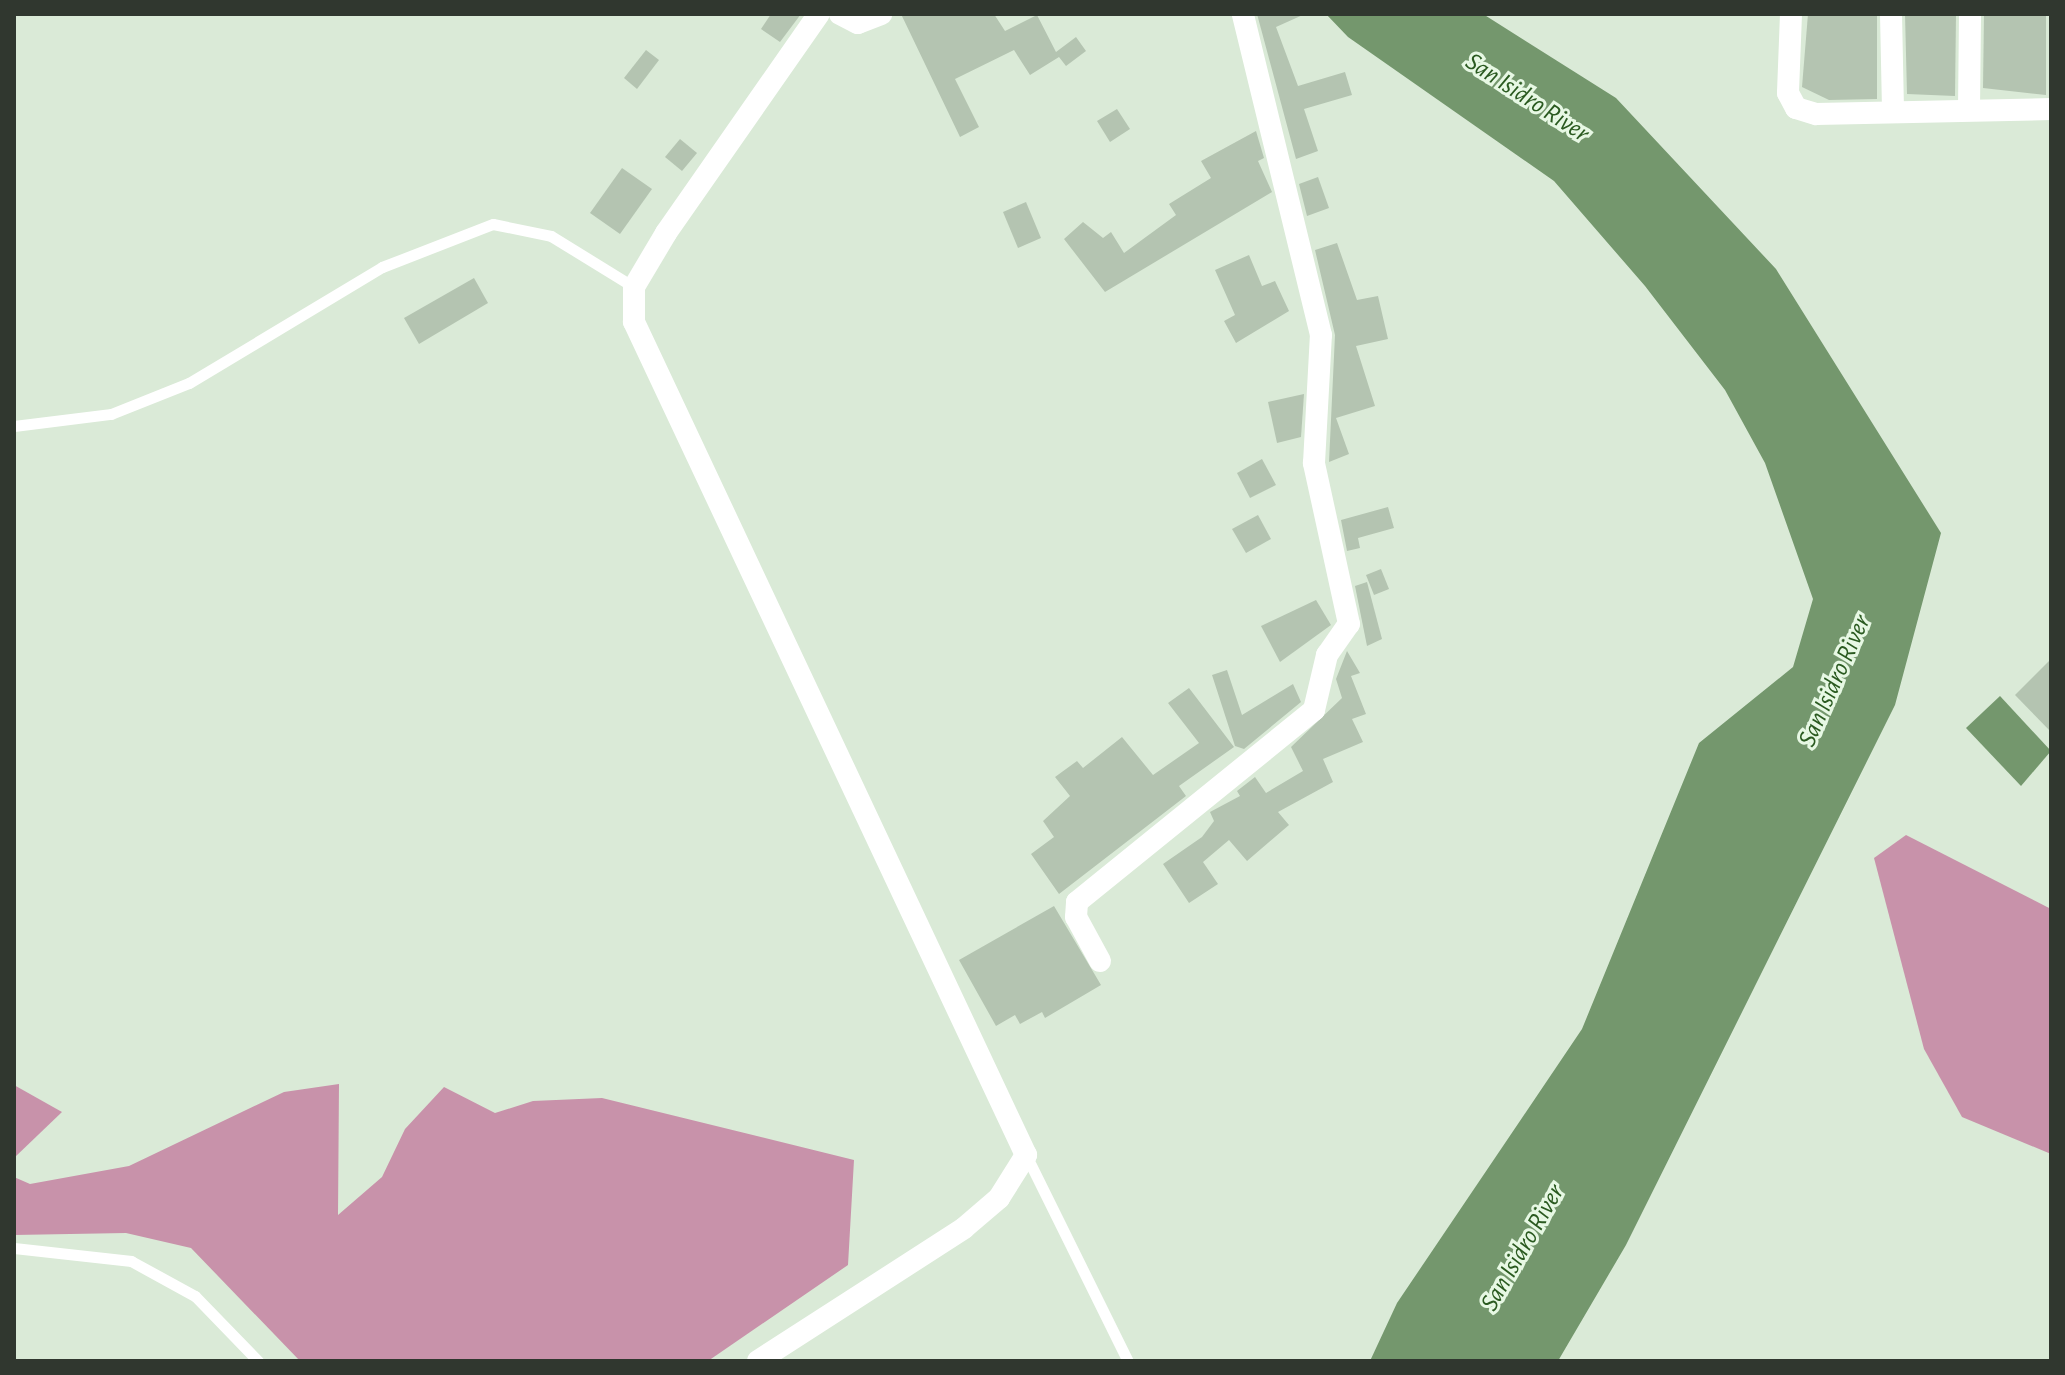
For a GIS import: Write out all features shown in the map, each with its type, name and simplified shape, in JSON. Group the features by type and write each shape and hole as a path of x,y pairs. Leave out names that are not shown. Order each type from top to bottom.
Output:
{"street":[{"path":"758,1361 964,1228 999,1198 1026,1155 640,341 634,287 819,14"},
{"path":"840,14 858,23 881,14"},
{"path":"1100,961 1076,917 1077,902 1314,710 1327,655 1349,624 1314,463 1321,335 1243,14"},
{"path":"1791,14 1788,93 1796,108 2051,109"},
{"path":"1891,14 1893,110"},
{"path":"1969,110 1970,14"}],"lane":[{"path":"14,426 111,414 189,383 382,267 493,224 551,236 634,287"},
{"path":"1026,1155 1128,1361"},
{"path":"14,1248 131,1261 195,1296 258,1361"}],"shaded area":[{"path":"1906,835 2051,909 2051,1154 1962,1117 1924,1049 1874,858"},
{"path":"339,1084 338,1215 382,1177 405,1129 444,1087 495,1113 533,1101 602,1098 854,1160 848,1265 708,1361 300,1361 191,1248 126,1233 14,1235 14,1177 30,1184 129,1166 284,1092"},
{"path":"14,1085 62,1112 14,1158"}],"water":[{"name":"San Isidro River","path":"1326,14 1483,14 1616,98 1776,269 1941,533 1895,705 1626,1245 1558,1361 1370,1361 1397,1303 1582,1029 1699,743 1793,667 1813,599 1765,463 1725,390 1645,286 1554,181 1348,37"},
{"path":"2000,696 2051,751 2021,786 1966,728"}],"building":[{"path":"771,14 801,14 780,42 761,29"},
{"path":"901,14 994,14 1005,31 1037,15 1056,52 1076,37 1086,51 1066,66 1059,57 1030,75 1014,50 955,79 979,127 960,137"},
{"path":"1257,14 1305,14 1276,27 1298,86 1345,72 1352,95 1304,109 1318,151 1296,159"},
{"path":"1808,14 1877,14 1877,99 1829,100 1802,87"},
{"path":"1905,14 1956,14 1955,96 1907,94"},
{"path":"1984,14 2046,14 2046,95 1983,88"},
{"path":"646,50 659,60 637,89 624,78"},
{"path":"1117,109 1130,129 1110,142 1097,121"},
{"path":"1256,131 1264,158 1258,161 1272,192 1105,292 1064,239 1083,222 1103,238 1111,232 1124,253 1176,215 1169,204 1211,178 1201,161"},
{"path":"680,139 697,153 682,171 665,157"},
{"path":"622,168 652,189 620,234 590,213"},
{"path":"1318,177 1329,208 1307,216 1299,184"},
{"path":"1026,202 1041,238 1018,248 1003,212"},
{"path":"1337,243 1357,300 1378,296 1388,339 1356,346 1375,406 1336,418 1349,454 1329,462 1335,335 1315,250"},
{"path":"1249,255 1262,286 1275,281 1289,311 1236,343 1224,321 1235,315 1215,270"},
{"path":"474,278 488,303 419,344 404,318"},
{"path":"1304,394 1301,437 1277,443 1268,402"},
{"path":"1262,459 1276,485 1250,498 1237,473"},
{"path":"1388,507 1394,528 1358,538 1360,548 1347,551 1341,520"},
{"path":"1258,515 1271,539 1246,553 1232,529"},
{"path":"1381,569 1389,589 1374,595 1366,575"},
{"path":"1367,582 1382,639 1367,646 1355,586"},
{"path":"1316,600 1331,625 1280,662 1261,626"},
{"path":"1347,651 1360,673 1351,676 1366,714 1352,719 1363,742 1323,759 1333,782 1278,812 1289,825 1247,861 1229,840 1203,862 1218,884 1189,903 1163,864 1202,837 1214,821 1210,812 1240,796 1237,791 1255,777 1266,793 1303,771 1291,747 1342,698 1336,679"},
{"path":"2051,659 2051,732 2015,695"},
{"path":"1227,670 1242,715 1293,684 1301,702 1244,749 1235,746 1212,675"},
{"path":"1189,688 1234,747 1179,786 1186,796 1059,894 1031,854 1054,837 1043,821 1070,796 1055,777 1077,761 1083,768 1122,737 1153,775 1199,743 1168,703"},
{"path":"1054,906 1101,985 1045,1018 1042,1012 1020,1024 1015,1015 996,1026 959,960"}]}
